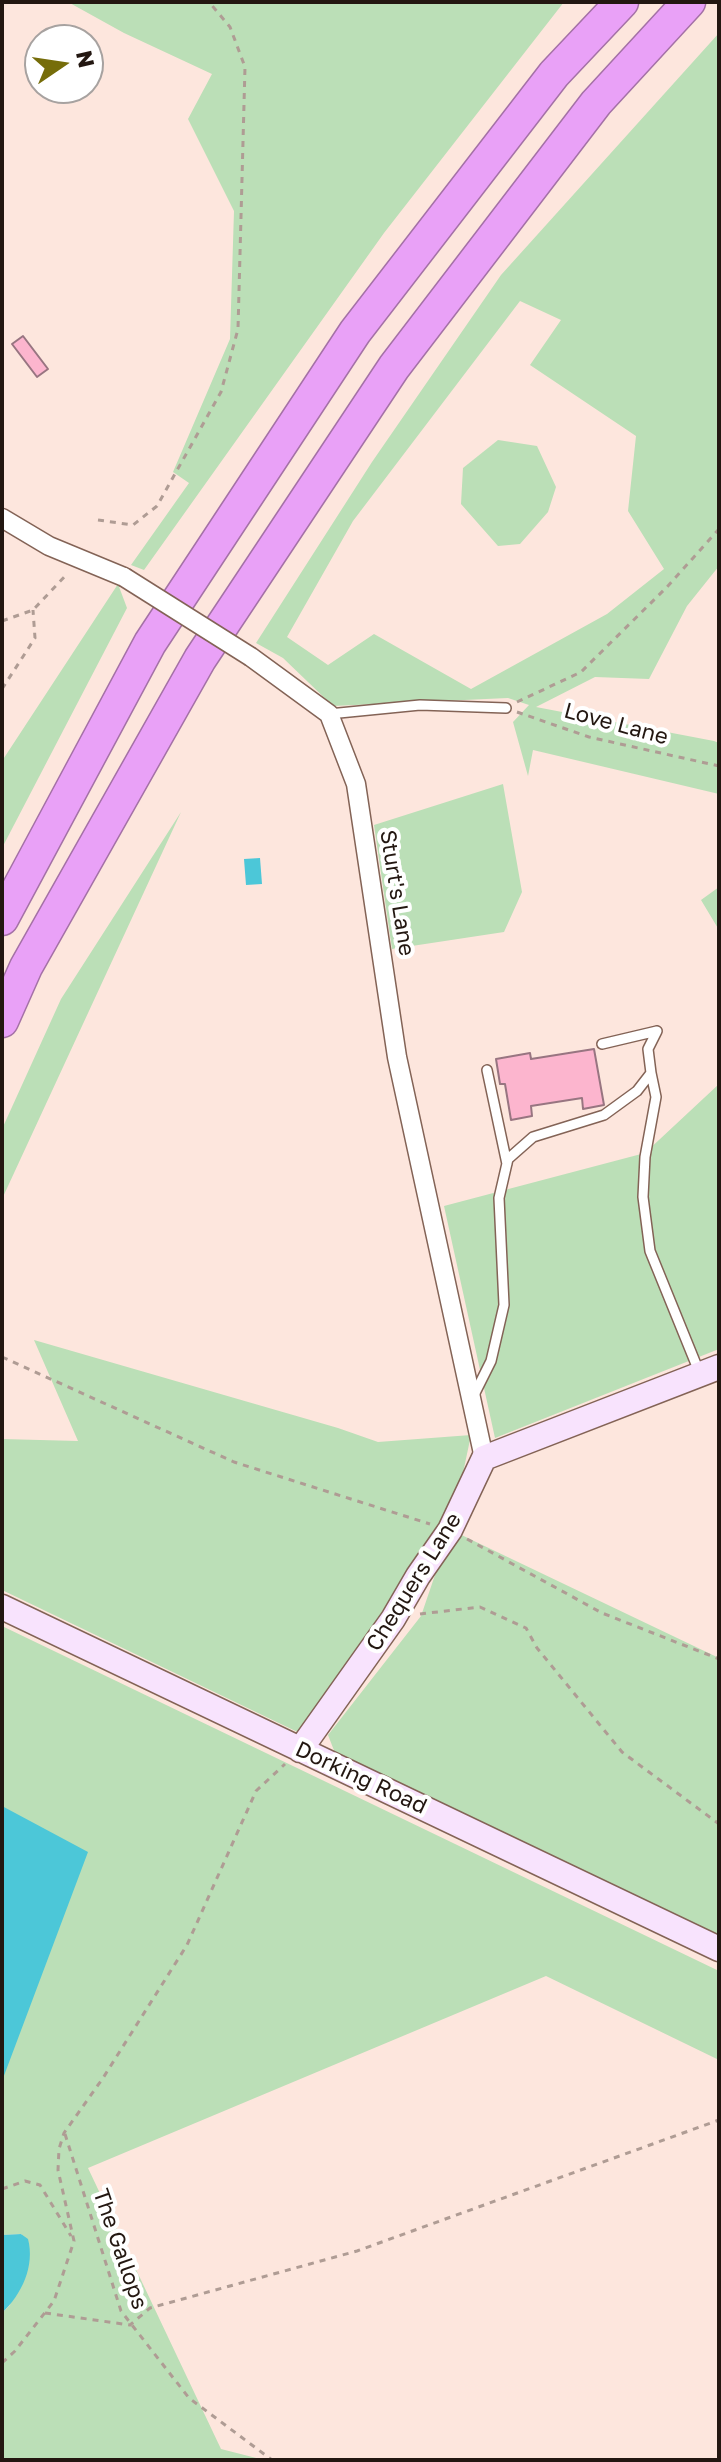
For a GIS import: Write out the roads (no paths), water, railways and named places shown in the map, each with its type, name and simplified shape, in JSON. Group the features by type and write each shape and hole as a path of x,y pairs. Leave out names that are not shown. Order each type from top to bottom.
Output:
{"highway":[{"path":"2,919 150,643 355,332 554,74 622,2"},
{"path":"2,1021 26,967 200,659 394,367 596,103 689,2"}],"main road":[{"path":"484,1458 710,1370"},
{"name":"Chequers Lane","path":"300,1750 393,1619 450,1530 484,1458"},
{"name":"Dorking Road","path":"2,1607 719,1949"}],"street":[{"path":"2,518 49,546 124,577 251,657 329,714"},
{"name":"Sturt's Lane","path":"329,714 356,784 397,1057 484,1458"}],"lane":[{"path":"329,714 420,705 506,708"},
{"path":"602,1044 657,1031 648,1049 656,1097 645,1157 643,1197 650,1251 710,1370"},
{"path":"487,1070 507,1164"},
{"path":"472,1400 491,1361 504,1305 499,1198 508,1159 533,1137 604,1115 637,1091 651,1073"}],"water":[{"path":"260,858 262,884 246,885 244,859"},
{"path":"2,1806 88,1852 2,2081"},
{"path":"21,2234 28,2239 30,2249 28,2269 21,2288 2,2313 2,2235"}]}
